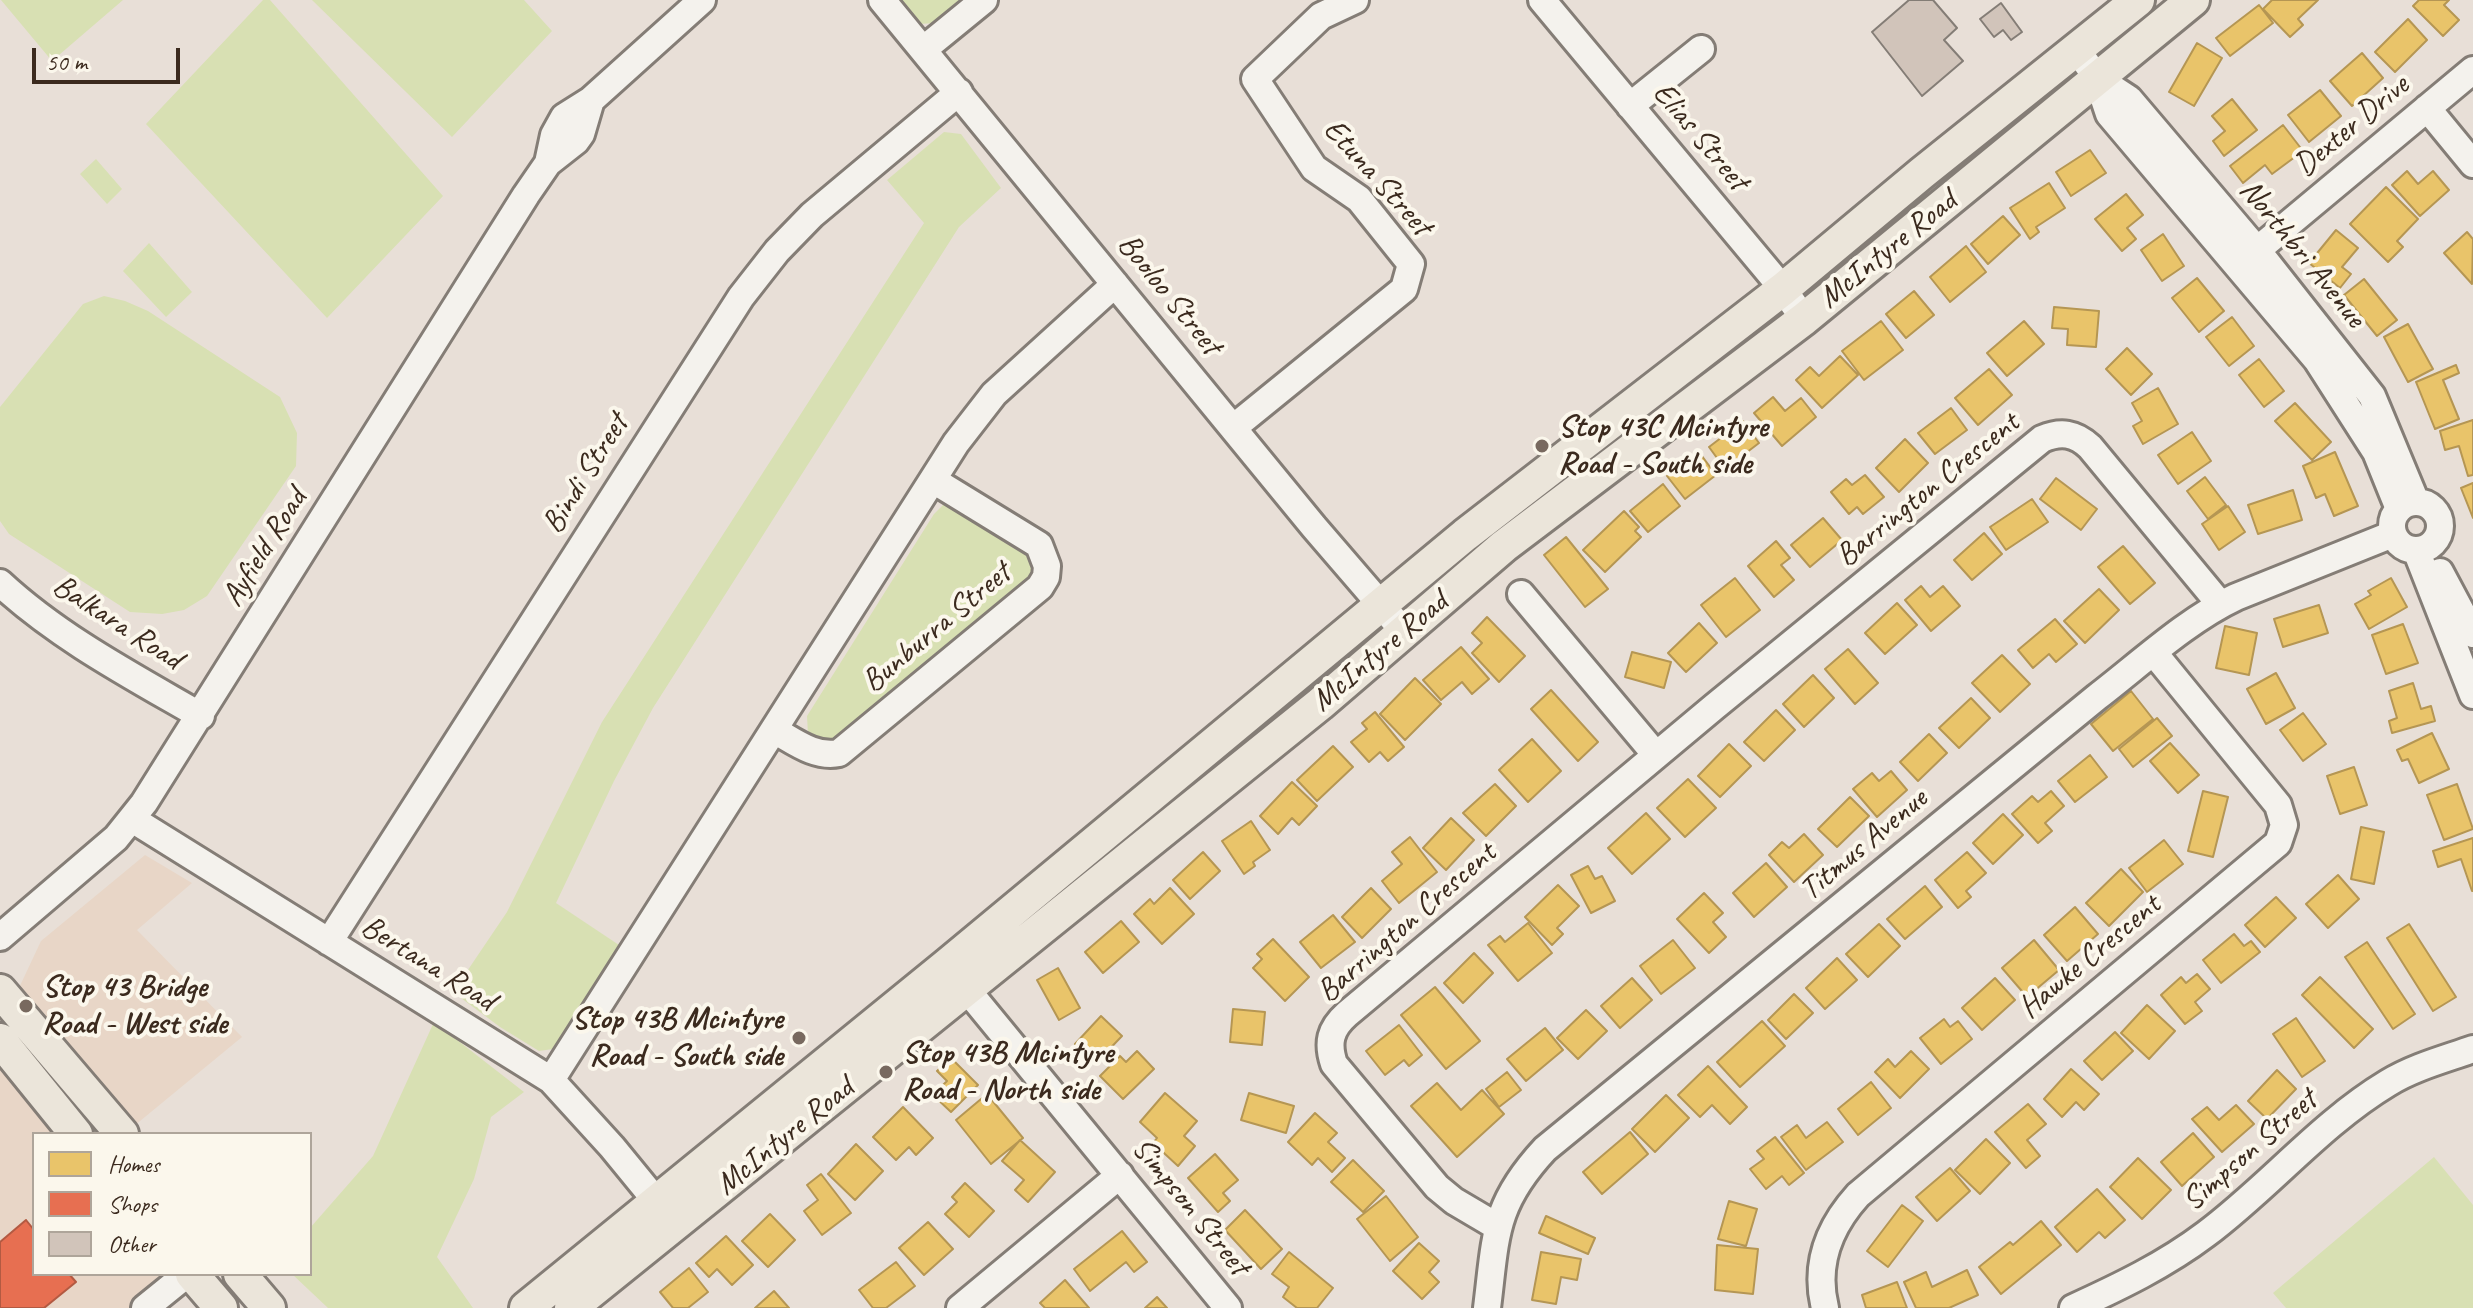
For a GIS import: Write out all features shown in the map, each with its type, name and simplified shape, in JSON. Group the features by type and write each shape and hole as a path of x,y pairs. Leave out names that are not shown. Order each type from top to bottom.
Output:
{"main road":[{"name":"McIntyre Road","path":"526,1308 947,965 1465,535 1783,289 2138,0"},
{"name":"McIntyre Road","path":"571,1308 1320,704 1504,546 1804,319 2193,0"},
{"path":"0,991 120,1132"},
{"path":"0,1040 74,1132"},
{"path":"84,1132 86,1092"},
{"path":"192,1276 221,1308"},
{"path":"242,1276 269,1308"}],"street":[{"name":"Ayfield Road","path":"0,937 116,838 132,819 201,716 548,163 559,124 572,111 591,100 702,0"},
{"name":"Booloo Street","path":"882,0 1404,632"},
{"path":"924,49 984,0"},
{"name":"Etuna Street","path":"1233,428 1404,289 1411,264 1359,199 1314,168 1255,79 1321,16 1355,0"},
{"name":"Elias Street","path":"1542,0 1783,289 1804,319"},
{"path":"1630,106 1701,49"},
{"name":"Northbri Avenue","path":"2077,50 2097,78 2129,99 2248,258 2372,396 2403,515"},
{"name":"Dexter Drive","path":"2248,258 2473,70"},
{"name":"Bindi Street","path":"329,942 741,297 777,251 812,215 959,92"},
{"path":"2427,108 2473,164"},
{"name":"Bunburra Street","path":"551,1080 956,443 994,394 1115,284"},
{"name":"Barrington Crescent","path":"1498,1227 1437,1187 1334,1064 1330,1052 1331,1036 1336,1024 1347,1014 1656,755 2042,439 2053,434 2071,435 2090,447 2220,604"},
{"name":"Bunburra Street","path":"774,730 813,752 826,756 839,753 1040,587 1047,566 1039,545 933,480"},
{"path":"2430,507 2439,519 2438,534 2423,548 2402,546 2403,515 2430,507"},
{"name":"Titmus Avenue","path":"1487,1308 1498,1227 1514,1188 1545,1149 2097,697 2220,604 2403,515"},
{"path":"2423,548 2473,634"},
{"path":"2423,548 2473,695"},
{"name":"Balkara Road","path":"0,583 21,602 106,661 201,716"},
{"path":"1521,594 1656,755"},
{"name":"Hawke Crescent","path":"1825,1308 1821,1282 1827,1241 1844,1211 1858,1195 2278,843 2284,825 2278,805 2154,653"},
{"name":"Bertana Road","path":"132,819 551,1080 657,1202"},
{"name":"Simpson Street","path":"947,965 1228,1308"},
{"name":"Simpson Street","path":"2073,1308 2128,1283 2192,1244 2328,1127 2389,1083 2406,1073 2473,1049"},
{"path":"960,1308 1120,1175"},
{"path":"145,1308 187,1276"}],"shaded area":[{"path":"145,855 192,883 137,930 242,1037 134,1126 18,990 41,941"},
{"path":"0,1040 74,1132 32,1132 32,1276 185,1276 145,1308 0,1308"}],"green space":[{"path":"1,0 123,0 52,61"},
{"path":"263,0 270,0 443,196 327,318 146,124"},
{"path":"312,0 524,0 552,31 452,137"},
{"path":"898,0 963,0 935,23 919,24"},
{"path":"944,132 961,134 1001,188 959,227 653,708 614,781 556,903 619,945 553,1049 539,1051 453,992 507,912 602,722 924,223 887,180"},
{"path":"96,159 122,189 107,204 80,174"},
{"path":"149,243 192,292 166,317 123,271"},
{"path":"104,296 148,311 280,397 297,433 296,466 207,596 184,610 162,614 130,612 9,534 0,521 0,407 83,304"},
{"path":"943,505 951,505 1034,556 1035,571 1031,578 834,740 820,741 808,734 807,716 934,514"},
{"path":"434,1022 524,1092 491,1117 474,1179 437,1257 473,1308 328,1308 294,1276 312,1276 312,1226 373,1156"},
{"path":"2434,1157 2473,1205 2473,1308 2286,1308 2273,1293"}],"building: Homes":[{"path":"2272,0 2318,0 2298,19 2303,25 2290,37 2263,9"},
{"path":"2419,0 2449,0 2444,5 2459,20 2443,36 2413,6"},
{"path":"2259,5 2273,23 2230,56 2216,38"},
{"path":"2408,19 2427,40 2395,72 2375,52"},
{"path":"2197,43 2222,58 2194,106 2169,92"},
{"path":"2362,53 2383,78 2352,106 2330,81"},
{"path":"2320,90 2341,116 2309,142 2288,115"},
{"path":"2232,99 2257,130 2224,156 2213,141 2225,131 2212,116"},
{"path":"2283,125 2303,151 2272,174 2265,165 2243,183 2230,166"},
{"path":"2090,150 2106,173 2071,196 2056,172"},
{"path":"2407,171 2418,184 2433,171 2449,190 2420,216 2392,185"},
{"path":"2049,183 2065,208 2036,227 2039,232 2030,239 2010,208"},
{"path":"2386,187 2418,219 2397,241 2403,247 2388,262 2350,224"},
{"path":"2126,194 2143,215 2127,228 2136,239 2122,251 2095,219"},
{"path":"2003,216 2020,235 1988,264 1971,244"},
{"path":"2336,230 2358,248 2342,267 2351,274 2340,288 2309,263"},
{"path":"2467,232 2473,239 2472,284 2444,253"},
{"path":"2163,234 2184,266 2162,281 2141,250"},
{"path":"1966,246 1986,272 1950,302 1930,277"},
{"path":"2197,278 2224,311 2199,332 2172,298"},
{"path":"2364,279 2397,320 2377,336 2344,295"},
{"path":"1914,291 1934,315 1906,338 1886,314"},
{"path":"2054,307 2099,311 2096,347 2067,345 2068,329 2052,328"},
{"path":"2232,317 2254,346 2229,366 2206,337"},
{"path":"1881,321 1903,350 1864,380 1842,351"},
{"path":"2024,321 2044,344 2007,376 1987,353"},
{"path":"2408,324 2433,369 2408,382 2384,337"},
{"path":"2127,348 2152,374 2131,395 2106,369"},
{"path":"1840,356 1858,375 1822,408 1796,380 1810,367 1819,376"},
{"path":"2259,359 2284,391 2264,407 2239,375"},
{"path":"2456,365 2459,373 2443,380 2459,419 2435,429 2416,382"},
{"path":"1989,369 2012,395 1978,425 1955,398"},
{"path":"2158,388 2178,424 2143,444 2133,426 2142,421 2132,403"},
{"path":"1773,397 1785,411 1801,398 1816,417 1782,446 1754,413"},
{"path":"2295,403 2331,442 2312,460 2275,421"},
{"path":"1951,408 1967,430 1935,454 1918,433"},
{"path":"2473,420 2473,475 2468,476 2459,446 2445,450 2440,431"},
{"path":"1743,421 1759,443 1725,469 1709,447"},
{"path":"2192,432 2211,461 2178,484 2158,455"},
{"path":"1905,439 1928,463 1899,492 1876,468"},
{"path":"1699,452 1716,475 1685,499 1667,476"},
{"path":"2335,452 2358,506 2334,516 2325,494 2316,498 2303,466"},
{"path":"1865,475 1884,497 1863,514 1857,507 1849,514 1831,492 1846,479 1852,485"},
{"path":"2205,477 2226,505 2208,519 2187,491"},
{"path":"2056,478 2097,509 2081,530 2040,499"},
{"path":"2473,483 2473,518 2461,488"},
{"path":"1663,484 1680,506 1648,532 1630,511"},
{"path":"2293,490 2302,520 2258,534 2248,505"},
{"path":"2032,499 2048,522 2006,550 1990,527"},
{"path":"2228,506 2245,532 2219,550 2202,524"},
{"path":"1624,511 1639,527 1635,531 1641,537 1605,572 1583,550"},
{"path":"1823,518 1842,540 1810,567 1791,545"},
{"path":"1984,533 2002,554 1972,580 1954,560"},
{"path":"1566,537 1608,589 1585,607 1544,555"},
{"path":"1776,541 1790,558 1781,565 1794,580 1774,597 1748,566"},
{"path":"2123,546 2155,583 2130,604 2098,567"},
{"path":"1735,578 1760,610 1726,637 1701,605"},
{"path":"2391,578 2407,607 2369,629 2355,604 2371,595 2368,591"},
{"path":"1921,586 1930,597 1943,586 1960,606 1931,631 1905,600"},
{"path":"2099,589 2119,610 2085,643 2064,621"},
{"path":"1897,603 1917,625 1885,654 1865,633"},
{"path":"2319,605 2328,633 2283,647 2274,619"},
{"path":"1487,617 1525,656 1499,682 1472,653 1482,643 1472,633"},
{"path":"2055,619 2077,644 2056,662 2049,654 2033,668 2018,650"},
{"path":"1699,623 1717,643 1686,672 1668,653"},
{"path":"2403,624 2418,663 2386,674 2372,635"},
{"path":"2225,626 2257,633 2249,675 2216,668"},
{"path":"1461,647 1489,679 1472,694 1462,682 1441,700 1423,680"},
{"path":"1848,649 1878,683 1855,704 1825,669"},
{"path":"1632,652 1671,662 1664,688 1625,677"},
{"path":"2002,655 2030,684 2000,712 1972,683"},
{"path":"2276,673 2295,708 2266,724 2247,689"},
{"path":"1813,675 1834,698 1804,727 1783,704"},
{"path":"1415,678 1441,704 1405,740 1380,714"},
{"path":"2413,683 2421,709 2431,706 2435,721 2392,733 2389,721 2397,718 2389,691"},
{"path":"1551,690 1598,742 1578,761 1531,709"},
{"path":"2131,691 2153,719 2113,751 2091,724"},
{"path":"1971,698 1990,718 1959,748 1939,728"},
{"path":"1776,710 1795,730 1764,761 1744,742"},
{"path":"1375,712 1404,747 1388,761 1380,752 1369,762 1351,742 1367,729 1362,723"},
{"path":"2303,713 2326,744 2303,761 2280,730"},
{"path":"2157,718 2172,736 2133,767 2119,749"},
{"path":"2432,733 2449,769 2419,783 2408,759 2402,761 2397,750"},
{"path":"1929,734 1947,753 1918,781 1900,762"},
{"path":"1532,739 1561,771 1528,802 1499,770"},
{"path":"2170,743 2199,775 2178,793 2150,761"},
{"path":"1729,744 1751,766 1720,797 1698,776"},
{"path":"1333,746 1353,767 1317,801 1297,780"},
{"path":"2090,755 2107,777 2075,802 2058,781"},
{"path":"2354,767 2367,805 2340,814 2327,776"},
{"path":"1891,771 1907,790 1877,817 1853,789 1872,773 1879,781"},
{"path":"1688,779 1716,808 1685,837 1657,808"},
{"path":"1292,782 1317,806 1299,825 1292,818 1278,834 1260,816"},
{"path":"1495,784 1516,806 1486,836 1463,813"},
{"path":"2457,784 2473,829 2444,840 2427,795"},
{"path":"2051,791 2064,806 2045,823 2052,831 2038,843 2012,814 2032,796 2038,802"},
{"path":"2203,791 2228,797 2213,857 2188,851"},
{"path":"1850,797 1869,816 1837,847 1818,829"},
{"path":"1646,813 1670,839 1632,874 1608,848"},
{"path":"2003,814 2023,835 1993,864 1973,843"},
{"path":"1451,818 1474,840 1446,870 1423,848"},
{"path":"1251,821 1270,850 1253,862 1255,866 1244,874 1222,841"},
{"path":"2361,827 2384,832 2374,884 2351,879"},
{"path":"1804,834 1823,855 1794,882 1769,855 1782,842 1789,848"},
{"path":"1410,837 1437,872 1399,903 1382,881 1402,864 1392,852"},
{"path":"2473,838 2472,891 2461,859 2438,867 2433,851"},
{"path":"2164,840 2183,864 2147,892 2129,868"},
{"path":"1203,852 1220,871 1190,899 1173,880"},
{"path":"1967,852 1986,873 1966,891 1971,897 1958,908 1935,880"},
{"path":"1766,863 1787,887 1754,917 1733,893"},
{"path":"1588,866 1595,879 1602,876 1615,901 1591,913 1571,875"},
{"path":"2121,869 2143,892 2109,926 2086,903"},
{"path":"2338,875 2359,899 2328,928 2306,904"},
{"path":"1558,885 1579,906 1557,928 1563,934 1552,945 1525,917"},
{"path":"1925,886 1942,907 1905,939 1887,919"},
{"path":"1170,888 1194,914 1162,944 1134,914 1150,899 1154,904"},
{"path":"1371,888 1391,909 1362,938 1342,917"},
{"path":"1704,893 1723,913 1713,922 1726,937 1709,953 1677,919"},
{"path":"2276,897 2296,918 2265,947 2245,925"},
{"path":"2075,907 2098,934 2067,961 2044,935"},
{"path":"1333,915 1355,942 1321,968 1300,942"},
{"path":"1121,921 1139,942 1103,973 1085,952"},
{"path":"1528,923 1552,953 1518,981 1488,945 1500,936 1505,942"},
{"path":"1879,924 1900,946 1868,977 1846,954"},
{"path":"2409,924 2456,997 2433,1011 2387,938"},
{"path":"2234,934 2244,946 2251,941 2260,952 2221,983 2203,960"},
{"path":"1273,939 1309,977 1285,1001 1253,968 1262,959 1257,954"},
{"path":"1673,940 1695,968 1661,994 1640,966"},
{"path":"2034,940 2059,970 2027,997 2002,968"},
{"path":"2367,942 2415,1014 2393,1029 2345,957"},
{"path":"1474,953 1493,973 1463,1003 1444,983"},
{"path":"1837,958 1857,980 1825,1009 1806,988"},
{"path":"1058,968 1080,1008 1059,1020 1037,980"},
{"path":"2197,974 2210,989 2195,1002 2202,1011 2185,1024 2161,995 2181,977 2186,983"},
{"path":"2320,977 2373,1029 2354,1048 2302,995"},
{"path":"1632,978 1652,1000 1620,1028 1601,1006"},
{"path":"1995,978 2015,1000 1982,1030 1962,1008"},
{"path":"1435,987 1480,1041 1446,1069 1401,1015"},
{"path":"1794,994 1813,1013 1786,1039 1768,1020"},
{"path":"2147,1005 2175,1031 2149,1059 2121,1033"},
{"path":"1233,1009 1265,1012 1262,1045 1230,1042"},
{"path":"1586,1010 1607,1031 1578,1059 1557,1038"},
{"path":"1101,1016 1122,1036 1095,1064 1075,1044"},
{"path":"2296,1018 2325,1061 2302,1077 2273,1034"},
{"path":"1944,1019 1950,1027 1958,1021 1972,1039 1941,1064 1920,1038"},
{"path":"1762,1021 1785,1046 1740,1087 1717,1062"},
{"path":"1399,1025 1422,1055 1409,1066 1404,1060 1385,1075 1366,1051"},
{"path":"1545,1028 1563,1050 1526,1081 1507,1059"},
{"path":"2115,1032 2133,1051 2102,1080 2084,1061"},
{"path":"1137,1051 1154,1069 1123,1099 1100,1076 1120,1056 1126,1062"},
{"path":"1911,1051 1929,1069 1900,1098 1875,1072 1888,1059 1895,1067"},
{"path":"951,1058 978,1085 951,1112 933,1095 947,1081 937,1071"},
{"path":"1708,1066 1747,1107 1730,1124 1712,1105 1700,1117 1678,1095"},
{"path":"2071,1069 2099,1094 2084,1110 2076,1102 2062,1117 2044,1099"},
{"path":"2277,1070 2296,1089 2267,1119 2248,1101"},
{"path":"1507,1072 1521,1090 1499,1107 1486,1089"},
{"path":"1871,1082 1891,1108 1858,1135 1838,1109"},
{"path":"1437,1083 1461,1110 1482,1090 1504,1114 1457,1157 1411,1106"},
{"path":"1165,1093 1197,1121 1184,1136 1195,1146 1178,1166 1153,1143 1157,1138 1140,1122"},
{"path":"1249,1093 1294,1106 1286,1133 1241,1120"},
{"path":"987,1094 1023,1138 991,1164 956,1120"},
{"path":"1666,1095 1689,1118 1655,1152 1632,1129"},
{"path":"2028,1104 2046,1124 2027,1140 2040,1156 2026,1168 1995,1132"},
{"path":"2236,1105 2254,1124 2222,1152 2192,1119 2207,1107 2219,1120"},
{"path":"903,1107 933,1138 916,1155 909,1147 896,1160 873,1137"},
{"path":"1315,1113 1337,1133 1328,1142 1345,1158 1332,1172 1318,1158 1312,1165 1288,1142"},
{"path":"1827,1122 1843,1142 1806,1170 1781,1137 1797,1125 1806,1138"},
{"path":"1630,1132 1648,1154 1602,1194 1583,1172"},
{"path":"2193,1133 2214,1157 2182,1186 2161,1162"},
{"path":"1775,1137 1804,1173 1789,1185 1782,1176 1766,1189 1750,1169 1764,1159 1757,1151"},
{"path":"1986,1139 2010,1163 1980,1194 1955,1170"},
{"path":"1020,1140 1055,1172 1028,1202 1015,1190 1024,1180 1002,1161"},
{"path":"856,1144 883,1171 855,1200 828,1174"},
{"path":"1215,1154 1238,1180 1223,1193 1230,1201 1218,1212 1188,1178"},
{"path":"2138,1158 2171,1190 2142,1219 2110,1187"},
{"path":"1353,1160 1384,1191 1363,1212 1331,1182"},
{"path":"1950,1168 1970,1191 1937,1221 1916,1197"},
{"path":"821,1174 851,1213 822,1235 804,1211 818,1200 807,1185"},
{"path":"965,1183 994,1211 969,1237 945,1214 957,1202 952,1197"},
{"path":"2097,1189 2125,1220 2105,1238 2099,1232 2077,1252 2055,1227"},
{"path":"1386,1196 1418,1237 1390,1261 1357,1219"},
{"path":"1729,1201 1757,1209 1746,1246 1718,1239"},
{"path":"1902,1205 1923,1221 1888,1267 1867,1251"},
{"path":"1245,1210 1282,1249 1261,1269 1225,1230"},
{"path":"770,1214 795,1240 768,1267 742,1241"},
{"path":"1546,1216 1595,1238 1588,1254 1539,1233"},
{"path":"2041,1221 2061,1245 2001,1294 1979,1267 2010,1242 2013,1245"},
{"path":"928,1222 953,1249 924,1275 899,1248"},
{"path":"1122,1231 1147,1262 1134,1272 1126,1262 1090,1291 1074,1269"},
{"path":"726,1236 753,1265 732,1285 717,1269 709,1277 696,1263"},
{"path":"1419,1243 1439,1261 1429,1272 1439,1282 1422,1299 1393,1271"},
{"path":"1717,1245 1758,1249 1753,1294 1715,1290"},
{"path":"1289,1252 1333,1288 1317,1308 1297,1308 1283,1297 1289,1287 1272,1274"},
{"path":"1541,1252 1581,1259 1577,1280 1561,1277 1556,1304 1532,1300"},
{"path":"896,1262 915,1286 886,1308 873,1308 859,1290"},
{"path":"689,1268 708,1292 688,1308 673,1308 660,1292"},
{"path":"1967,1270 1978,1295 1949,1308 1916,1308 1904,1282 1926,1272 1932,1287"},
{"path":"1065,1280 1089,1308 1045,1308 1040,1303"},
{"path":"1897,1282 1907,1308 1866,1308 1862,1295"},
{"path":"774,1291 789,1308 755,1308"},
{"path":"1157,1297 1167,1308 1145,1308"}],"building: Shops":[{"path":"26,1220 32,1228 32,1276 71,1276 76,1282 44,1308 0,1308 0,1242"}],"building: Other":[{"path":"1909,0 1933,0 1957,28 1944,40 1963,61 1922,96 1872,32"},
{"path":"2001,3 2022,32 2011,40 2003,30 1994,37 1980,19"}],"place":[{"name":"Stop 43C Mcintyre Road - South side","path":"1542,446"},
{"name":"Stop 43 Bridge Road - West side","path":"26,1006"},
{"name":"Stop 43B Mcintyre Road - South side","path":"799,1038"},
{"name":"Stop 43B Mcintyre Road - North side","path":"886,1072"}]}
